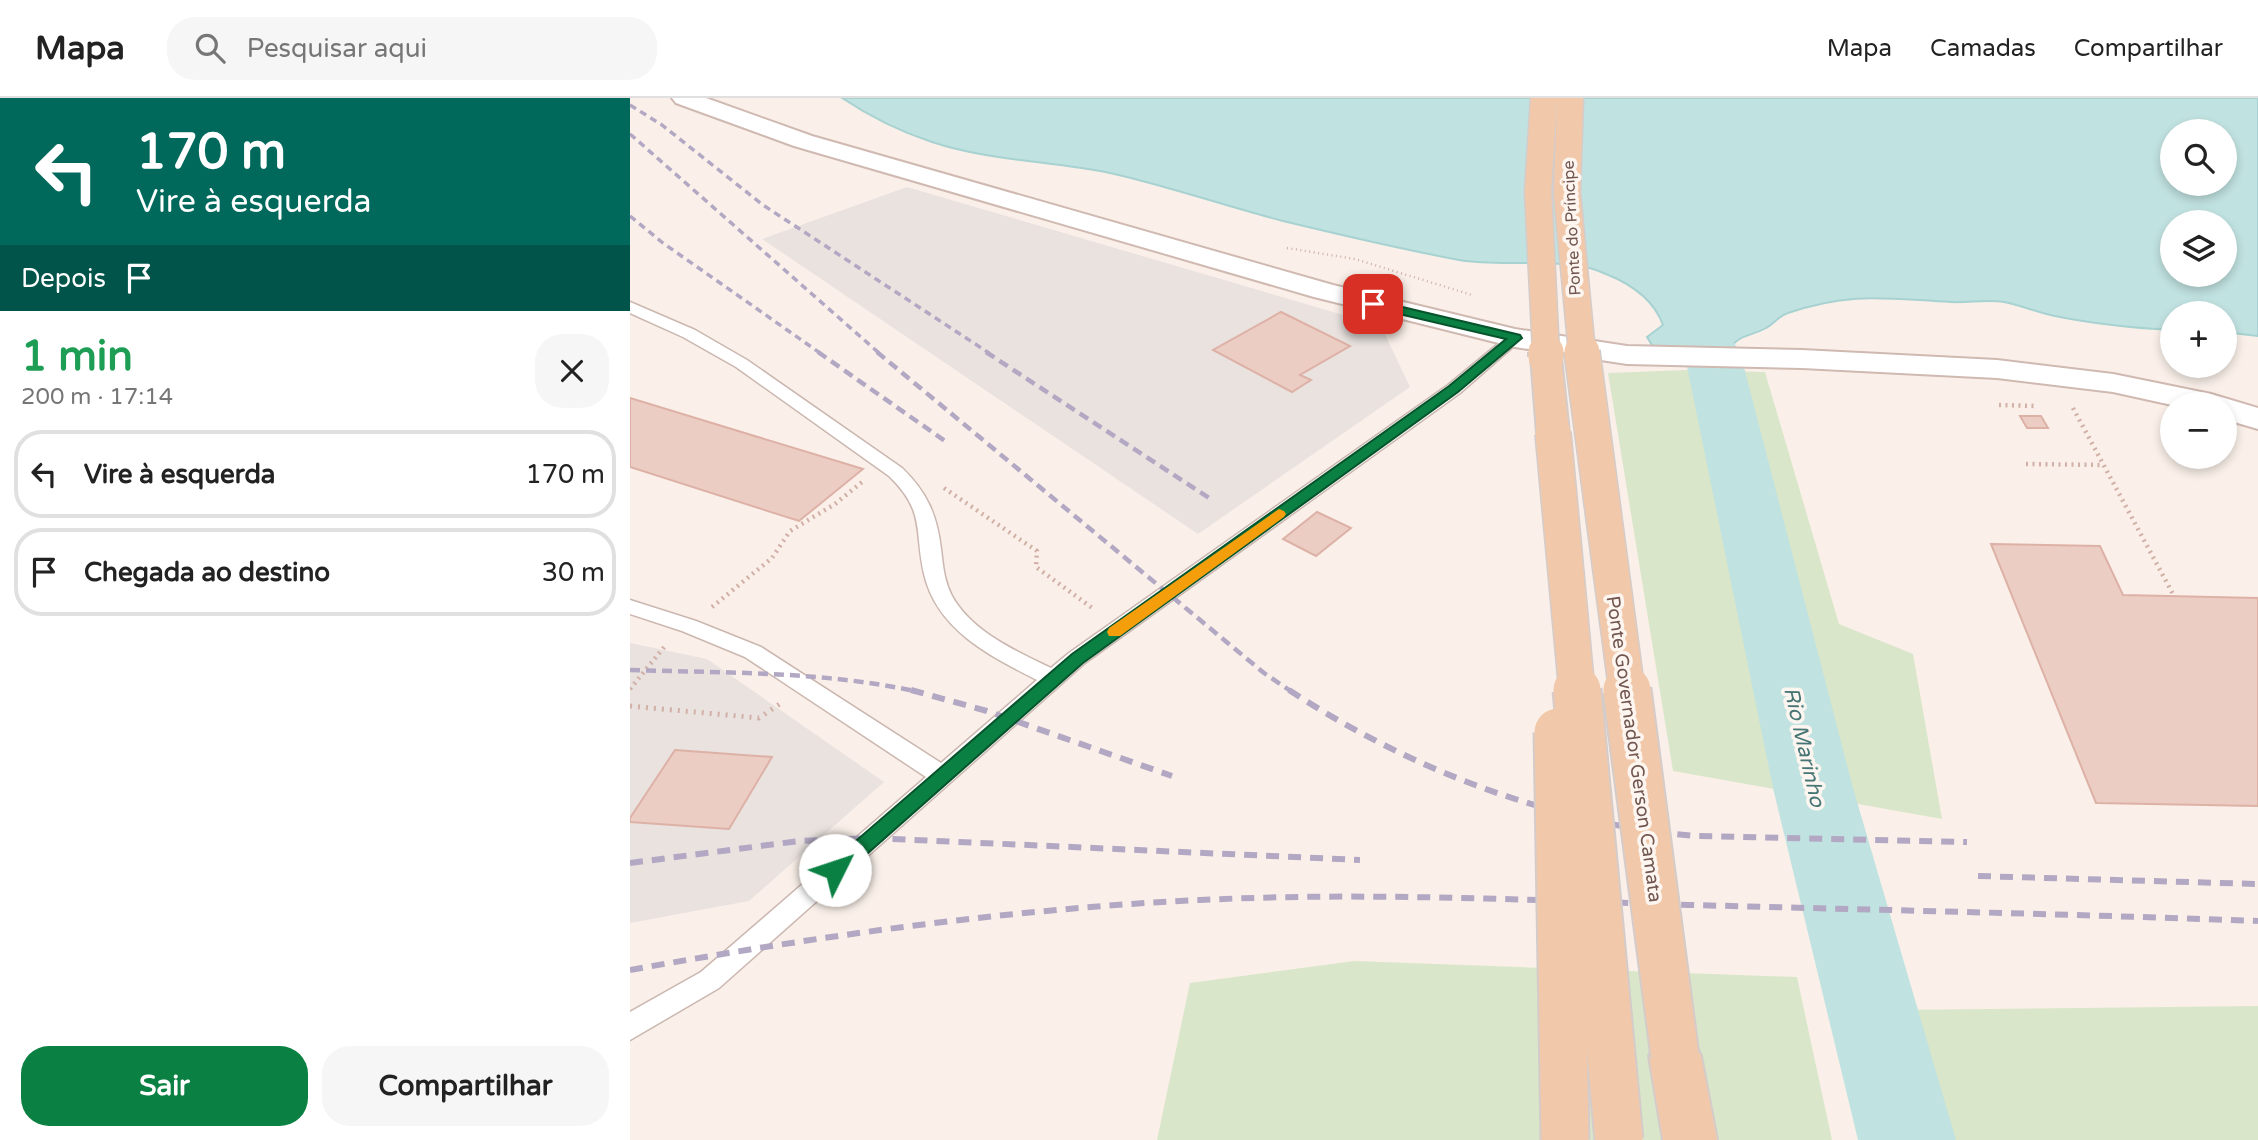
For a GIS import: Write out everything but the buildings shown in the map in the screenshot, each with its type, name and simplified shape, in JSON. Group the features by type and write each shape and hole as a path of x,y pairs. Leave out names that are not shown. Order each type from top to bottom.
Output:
{"main road":[{"name":"Ponte do Príncipe","path":"1544,98 1538,192 1564,358"},
{"name":"Ponte do Príncipe","path":"1564,358 1570,98"},
{"path":"1564,358 1553,433 1566,1140"},
{"name":"Ponte Governador Gerson Camata","path":"1564,358 1688,1140"},
{"path":"1553,433 1619,1140"}],"street":[{"path":"684,98 803,141 1231,264 1446,323 1515,338 1626,355 1802,359 2040,373 2113,383 2160,393"},
{"path":"2237,412 2258,419"}],"lane":[{"path":"630,307 674,324 719,348 761,375 897,474 921,502 935,577 951,614 993,648 1054,679"},
{"path":"630,1027 710,980 1054,679 1120,628 1454,389 1515,338"},
{"path":"630,607 689,626 753,652 943,776"}],"path":[{"path":"1999,405 2045,406"},
{"path":"2064,407 2072,407 2174,596"},
{"path":"630,689 667,644 772,558 790,531 835,505 884,464 899,457 1037,551 1036,567 1120,628"},
{"path":"2026,464 2104,465"},
{"path":"630,706 759,718 783,702"}],"shaded area":[{"path":"907,187 1381,326 1410,387 1198,534 762,239"},
{"path":"630,643 707,659 884,782 749,901 630,923"}],"green space":[{"path":"1686,370 1765,372 1839,624 1913,654 1942,819 1673,771 1608,373"},
{"path":"1354,961 1797,977 1832,1140 1157,1140 1190,983"},
{"path":"2258,1006 2258,1140 1928,1140 1893,1010"}],"water":[{"path":"842,98 2258,98 2258,336 2237,334 2237,301 2160,301 2160,329 2049,315 1997,301 1870,298 1831,302 1788,313 1766,328 1741,338 1726,352 1655,350 1647,337 1663,325 1654,308 1624,283 1590,268 1554,263 1459,260 1371,242 1283,221 1110,173 954,148 920,138 874,117"}],"waterway":[{"name":"Rio Marinho","path":"1712,352 1813,788 1907,1140"}],"railway":[{"path":"630,105 662,125 763,205 989,353"},
{"path":"630,134 879,353"},
{"path":"630,216 663,243 820,353"},
{"path":"818,352 945,441"},
{"path":"877,352 1264,673 1290,690"},
{"path":"986,352 1209,498"},
{"path":"630,670 811,677 916,692"},
{"path":"911,690 916,692"},
{"path":"1290,690 1383,744 1433,768 1483,788 1589,819 1642,830 1696,836 1967,842"},
{"path":"916,692 987,711 1172,776"},
{"path":"630,863 799,841 872,838 1360,860"},
{"path":"1978,876 2258,884"},
{"path":"630,970 843,935 985,917 1128,904 1262,898 1446,898 2258,921"}],"slow traffic":[{"path":"1115,632 1279,514"}],"route":[{"path":"835,870 1077,658 1454,389 1515,338 1373,304"}]}
